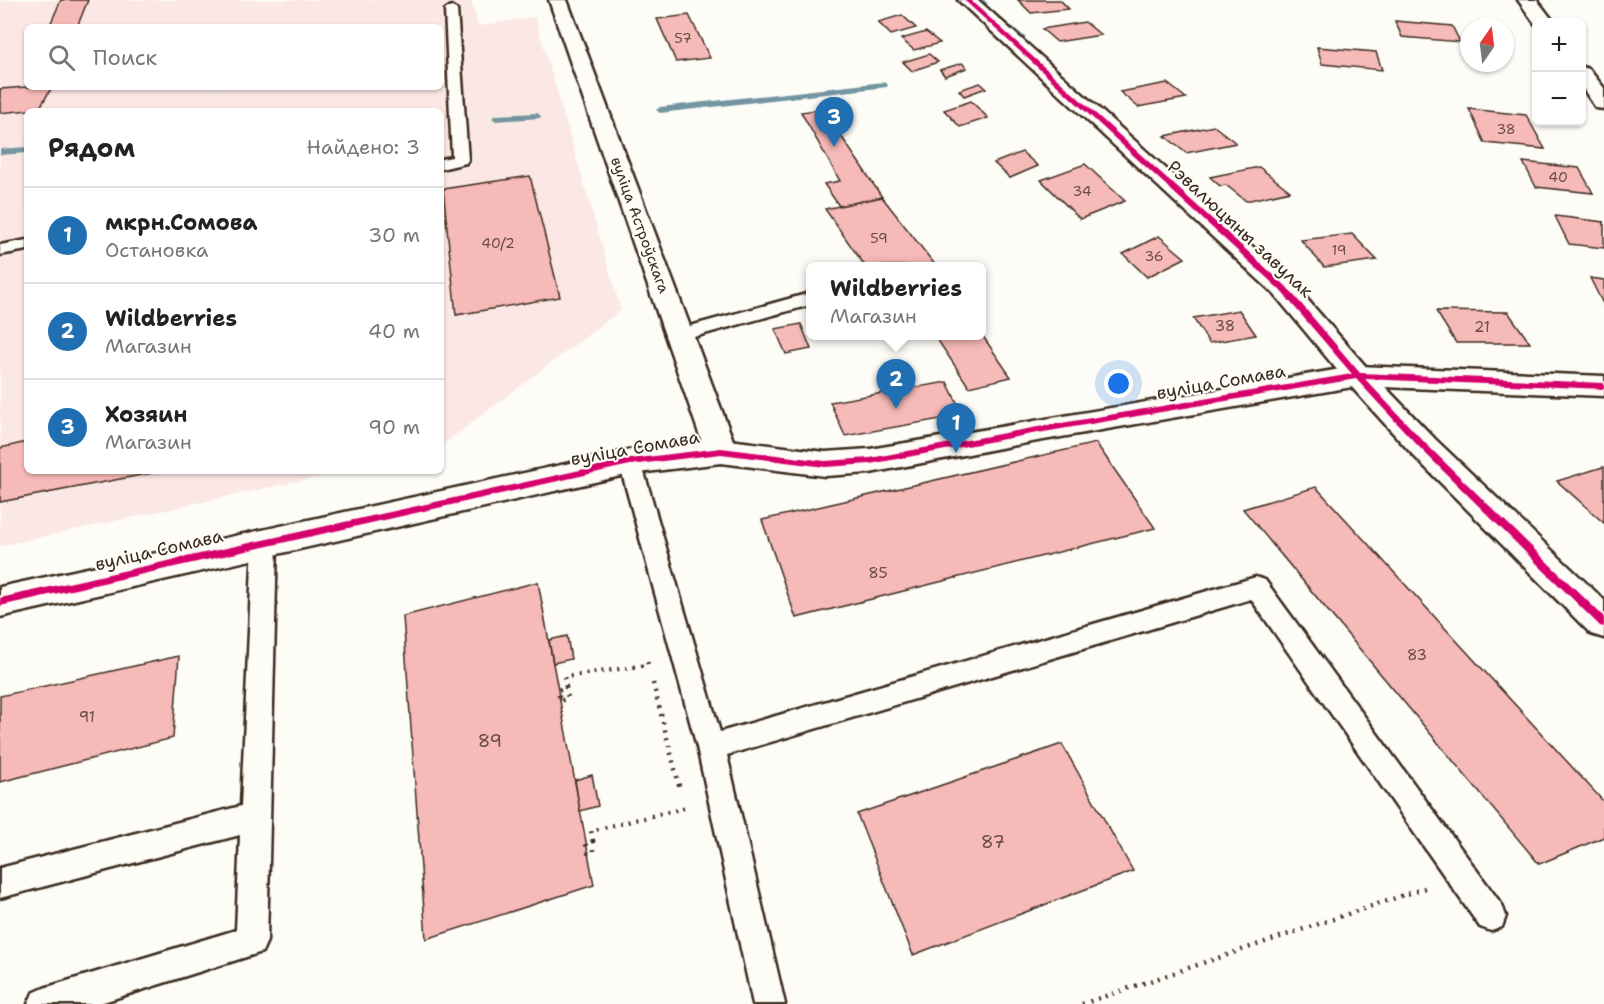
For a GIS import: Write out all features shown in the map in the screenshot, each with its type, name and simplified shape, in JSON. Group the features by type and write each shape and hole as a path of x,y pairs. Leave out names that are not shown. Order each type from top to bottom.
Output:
{"street":[{"name":"вуліца Астроўскага","path":"558,0 721,450"},
{"name":"Рэвалюцыны завулак","path":"968,0 1283,288 1358,376 1424,447 1604,623"},
{"path":"1527,0 1541,18"},
{"path":"1586,80 1604,103"},
{"name":"вуліца Сомава","path":"0,602 630,462 721,450 825,464 870,461 1358,376 1604,386"}],"lane":[{"path":"444,163 460,160 451,10"},
{"path":"0,250 24,246"},
{"path":"679,335 806,300"},
{"path":"630,462 711,747 769,1004"},
{"path":"44,1004 251,941 265,543"},
{"path":"711,747 1256,587 1491,916"},
{"path":"0,883 255,817"}],"path":[{"path":"593,842 591,831 684,808 645,654"},
{"path":"566,687 564,677 648,665"},
{"path":"1082,1004 1462,876"}],"shaded area":[{"path":"0,0 471,0 478,26 535,17 621,310 444,444 444,108 24,108 24,474 331,474 0,546"}],"building":[{"path":"61,0 88,0 78,24 50,24"},
{"path":"1018,0 1060,0 1069,9 1031,13"},
{"path":"689,15 710,58 676,62 657,19"},
{"path":"902,15 916,28 891,35 878,22"},
{"path":"1395,21 1452,26 1460,42 1402,37"},
{"path":"1085,22 1101,35 1057,42 1042,29"},
{"path":"926,32 940,43 914,50 901,39"},
{"path":"1317,47 1376,52 1382,70 1322,64"},
{"path":"929,54 938,62 912,71 903,62"},
{"path":"962,63 967,68 945,76 940,70"},
{"path":"980,83 986,88 964,96 959,90"},
{"path":"1167,83 1186,98 1138,107 1120,92"},
{"path":"24,87 24,90 50,90 40,108 24,108 24,111 0,113 0,89"},
{"path":"971,101 988,118 960,127 944,110"},
{"path":"823,109 882,197 839,206 824,184 840,181 801,112"},
{"path":"1469,109 1526,115 1545,149 1485,143"},
{"path":"1214,126 1236,143 1186,153 1165,136"},
{"path":"1022,152 1038,166 1010,178 994,163"},
{"path":"1523,162 1579,168 1593,193 1536,187"},
{"path":"1085,164 1125,201 1080,219 1041,180"},
{"path":"1259,167 1290,191 1246,201 1226,185 1220,186 1210,177"},
{"path":"530,176 560,297 456,315 444,189"},
{"path":"882,197 933,262 862,262 825,209"},
{"path":"1555,216 1604,222 1604,248 1569,244"},
{"path":"1352,234 1377,260 1324,267 1301,240"},
{"path":"1159,236 1185,258 1147,277 1123,254"},
{"path":"1590,278 1604,280 1604,306"},
{"path":"1239,310 1256,335 1209,343 1193,318"},
{"path":"1436,311 1508,312 1530,343 1456,343"},
{"path":"801,324 811,349 786,354 775,329"},
{"path":"938,340 985,340 1011,377 969,387"},
{"path":"947,382 963,415 845,436 830,402"},
{"path":"24,443 24,474 146,474 0,502 0,448"},
{"path":"1096,443 1155,528 796,618 762,520"},
{"path":"1604,467 1604,523 1557,481"},
{"path":"1316,487 1604,802 1604,837 1539,864 1243,509"},
{"path":"538,582 594,885 426,939 403,616"},
{"path":"567,636 571,659 553,663 549,640"},
{"path":"179,656 173,738 0,782 0,696"},
{"path":"1062,744 1133,871 913,955 857,814"},
{"path":"592,775 598,806 580,811 575,780"}],"waterway":[{"path":"980,0 984,4"},
{"path":"1009,28 1022,39"},
{"path":"660,110 884,85"},
{"path":"496,118 537,116"},
{"path":"0,152 24,150"}],"cycle path":[{"path":"967,0 1283,288 1358,376 1424,447 1604,623"},
{"path":"0,602 630,462 721,451 825,464 870,461 1358,376 1604,386"}],"place":[{"name":"Хозяин","path":"834,147"},
{"name":"Wildberries","path":"896,409"},
{"name":"мкрн.Сомова","path":"956,453"}]}
